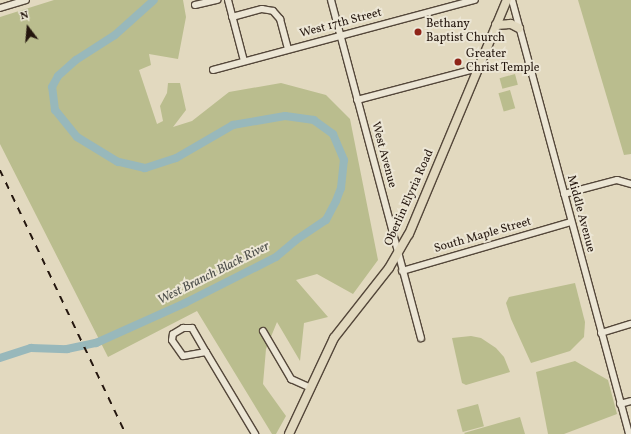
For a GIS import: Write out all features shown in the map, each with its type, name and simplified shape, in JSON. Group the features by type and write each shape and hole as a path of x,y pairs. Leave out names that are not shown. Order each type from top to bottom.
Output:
{"main road":[{"name":"Oberlin Elyria Road","path":"289,434 334,338 397,255 409,234 506,0"},
{"path":"496,25 511,24 519,28"}],"street":[{"path":"0,8 26,0"},
{"path":"195,5 217,0"},
{"path":"228,0 244,61"},
{"name":"West Avenue","path":"331,0 397,255 421,338"},
{"name":"West 17th Street","path":"213,70 475,0"},
{"name":"Middle Avenue","path":"512,0 629,434"},
{"path":"232,17 262,9 273,11 280,19 288,49"},
{"path":"357,100 478,68"},
{"path":"564,194 616,180 631,184"},
{"name":"South Maple Street","path":"402,271 571,222"},
{"path":"601,333 631,324"},
{"path":"206,352 186,356 176,348 172,340 173,334 190,326 206,352 255,434"},
{"path":"263,331 292,379 310,387"},
{"path":"620,404 631,401"}],"green space":[{"path":"54,0 183,0 186,17 178,59 149,54 151,65 139,70 157,124 163,121 160,106 167,93 168,83 180,83 186,110 173,127 192,121 229,92 281,83 326,95 350,119 378,260 353,294 317,274 296,280 328,317 304,323 300,361 277,322 266,349 263,384 286,416 276,434 272,434 197,311 108,357 0,144 0,17"},
{"path":"578,0 631,0 631,154 624,155"},
{"path":"515,74 518,85 502,89 500,78"},
{"path":"510,90 515,108 504,112 498,93"},
{"path":"575,283 585,322 584,337 570,351 531,363 511,319 506,303 509,297"},
{"path":"471,336 481,338 496,348 504,357 510,372 466,385 462,383 452,338"},
{"path":"575,361 608,380 617,414 564,434 548,434 536,372"},
{"path":"478,404 484,426 463,432 457,410"},
{"path":"520,417 525,434 464,433"}],"waterway":[{"name":"West Branch Black River","path":"0,358 31,348 67,349 96,343 185,303 276,257 296,240 326,220 336,201 341,188 344,160 333,134 314,120 285,116 233,125 176,158 145,168 118,162 77,137 55,110 52,87 58,76 76,60 115,35 154,0"}],"railway":[{"path":"0,170 126,434"}],"place":[{"name":"Bethany Baptist Church","path":"418,32"},
{"name":"Greater Christ Temple","path":"458,62"}]}
